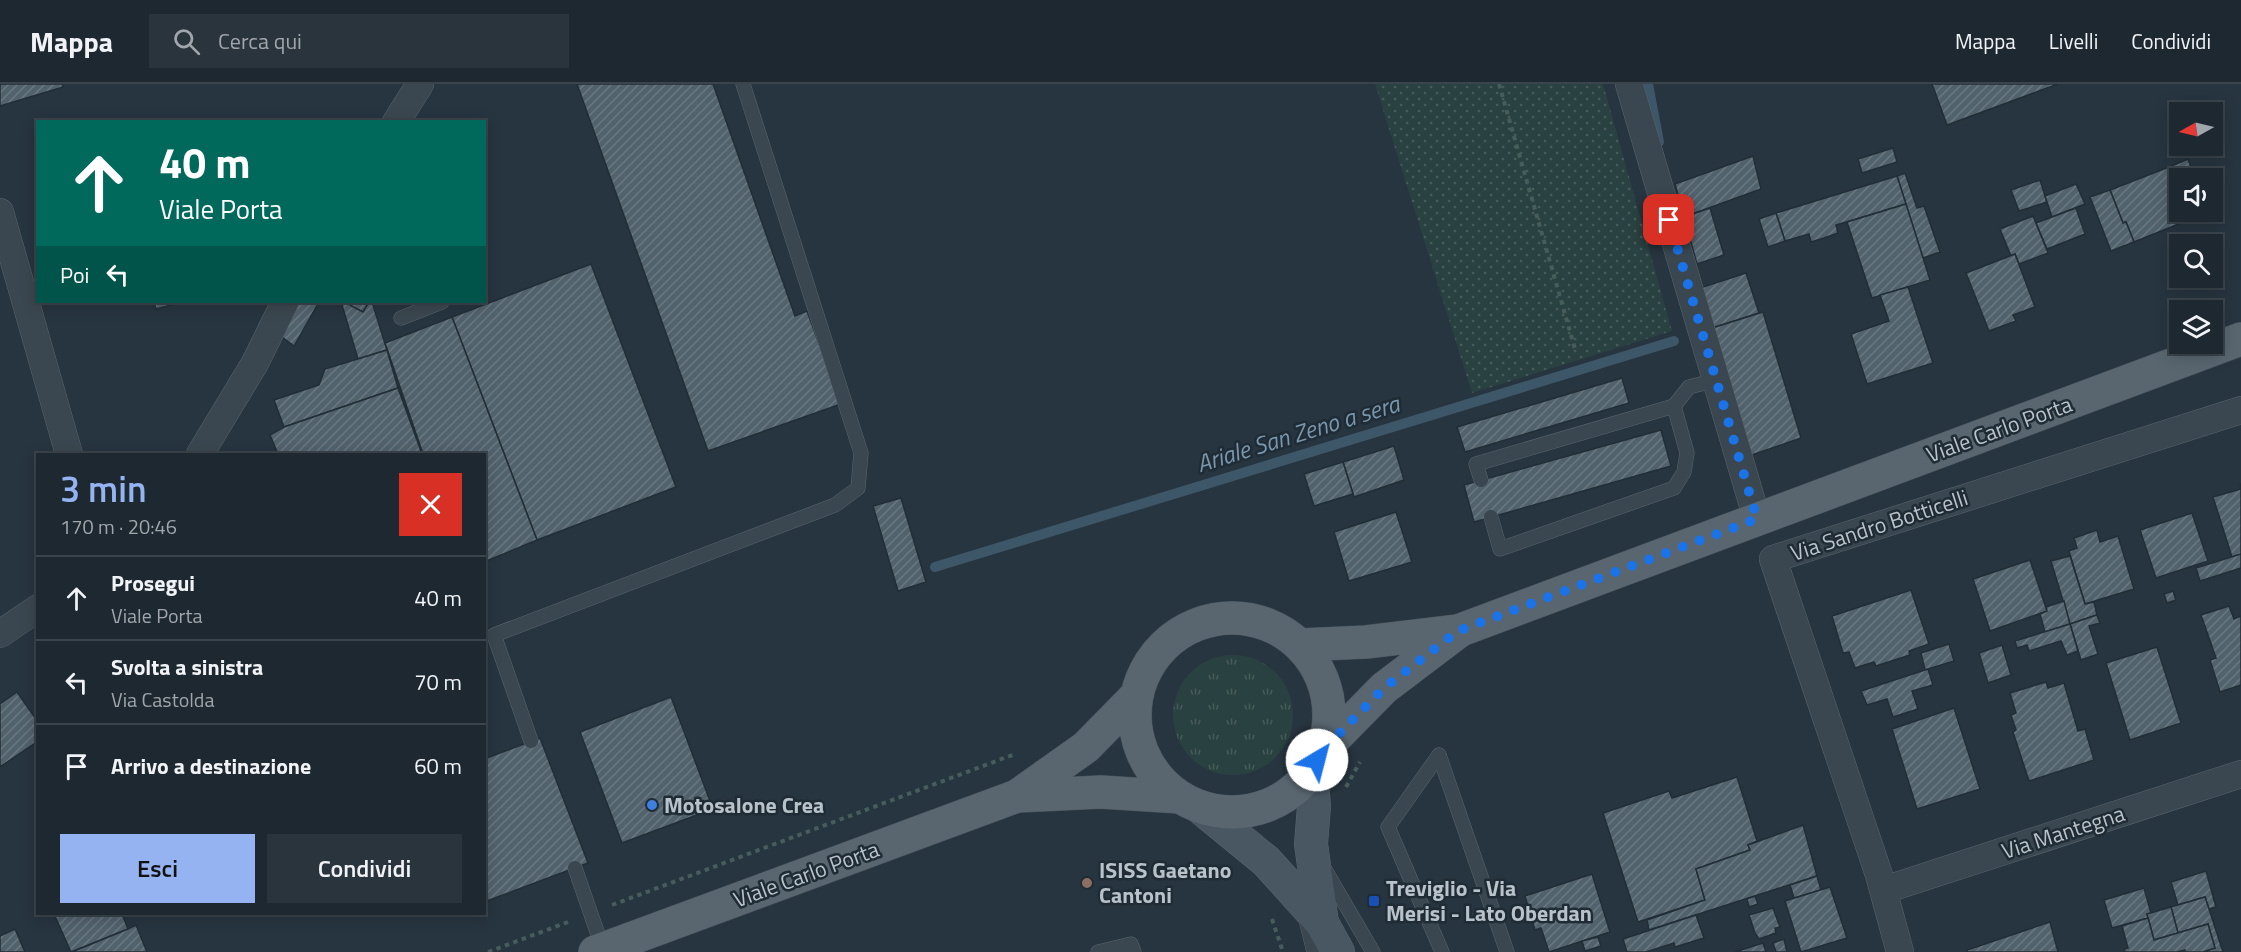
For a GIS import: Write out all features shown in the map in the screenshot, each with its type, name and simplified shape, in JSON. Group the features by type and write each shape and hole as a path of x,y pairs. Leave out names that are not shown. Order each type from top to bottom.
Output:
{"main road":[{"name":"Viale Carlo Porta","path":"1458,631 2241,339"},
{"name":"Viale Carlo Porta","path":"1017,796 1101,792 1190,802 1222,812 1247,811 1272,804 1294,791 1318,760 1329,721 1327,693 1317,668 1300,645 1276,628 1248,618 1218,618 1190,627 1166,644 1148,667 1137,695 1135,724 1143,753 1158,778 1190,802"},
{"path":"1300,645 1366,642 1458,631"},
{"path":"1318,938 1311,844 1318,760 1384,688 1458,631"},
{"name":"Viale Carlo Porta","path":"599,951 1017,796 1086,747 1137,695"},
{"path":"1190,802 1266,861 1301,900 1318,938 1338,952"}],"street":[{"path":"401,119 421,84"},
{"path":"1629,84 1757,519"},
{"path":"0,212 69,453"},
{"path":"201,453 255,363 285,303"},
{"name":"Via Sandro Botticelli","path":"1900,952 1884,890 1773,559 2241,410"},
{"path":"0,634 36,609"},
{"name":"Via Mantegna","path":"1884,890 2241,774"}],"lane":[{"path":"531,741 489,636 835,505 858,488 861,453 743,84"},
{"path":"400,318 439,303"},
{"path":"1481,480 1476,464 1674,406 1689,387 1716,380"},
{"path":"1491,517 1500,549 1674,488 1684,472 1687,453 1674,406"},
{"path":"1442,952 1388,827 1439,755 1508,952"},
{"path":"1314,864 1324,868 1373,952"},
{"path":"575,868 591,913 599,951"},
{"path":"1098,952 1131,944 1134,952"}],"path":[{"path":"1499,84 1575,349"},
{"path":"488,952 1024,751"},
{"path":"1268,911 1277,930 1283,952"}],"green space":[{"path":"1375,84 1603,84 1672,331 1472,393"},
{"path":"1233,655 1256,659 1276,672 1289,692 1293,715 1289,738 1276,758 1256,771 1233,775 1210,771 1190,758 1177,738 1173,715 1177,692 1190,672 1210,659"}],"building":[{"path":"0,84 62,84 63,87 0,106"},
{"path":"577,84 713,84 795,316 807,311 841,404 708,451"},
{"path":"1932,84 2058,84 1947,125"},
{"path":"1893,148 1897,162 1862,173 1858,159"},
{"path":"1753,156 1761,189 1684,217 1675,184"},
{"path":"2188,159 2191,168 2169,168"},
{"path":"2169,167 2169,222 2184,222 2134,242 2126,222 2123,223 2110,190"},
{"path":"1905,173 1917,208 1924,206 1940,252 1923,258 1897,176"},
{"path":"1897,176 1906,204 1836,225 1838,233 1811,242 1809,234 1785,241 1776,213"},
{"path":"2040,180 2047,202 2019,211 2011,190"},
{"path":"2076,184 2085,204 2052,217 2045,196"},
{"path":"2110,190 2123,223 2126,222 2134,242 2111,251 2090,197"},
{"path":"1906,204 1930,280 1872,298 1847,222"},
{"path":"1710,208 1724,255 1697,264 1684,217"},
{"path":"2076,208 2085,234 2047,249 2036,223"},
{"path":"1776,213 1785,241 1768,247 1759,219"},
{"path":"2033,216 2048,253 2019,264 2015,254 2011,256 2000,229"},
{"path":"2015,254 2035,307 2013,315 2016,321 1989,331 1966,273"},
{"path":"591,264 676,487 537,540 452,317"},
{"path":"1746,273 1759,313 1709,329 1697,289"},
{"path":"1908,287 1933,363 1867,384 1851,334 1889,321 1880,295"},
{"path":"154,303 178,303 156,309"},
{"path":"297,303 318,303 294,346 282,337"},
{"path":"344,303 368,303 363,312"},
{"path":"346,303 363,312 368,303 372,303 387,350 358,359 342,305"},
{"path":"1763,312 1801,438 1746,457 1709,329"},
{"path":"452,317 537,540 486,561 486,453 423,453 385,343"},
{"path":"387,350 398,388 284,427 274,400 319,385 325,369"},
{"path":"1622,378 1629,403 1465,452 1457,427"},
{"path":"398,388 422,453 278,453 270,435 284,427"},
{"path":"1661,430 1671,466 1474,522 1464,485"},
{"path":"1394,446 1404,480 1354,497 1343,462"},
{"path":"1343,462 1353,494 1314,506 1304,474"},
{"path":"2241,489 2241,554 2232,557 2213,497"},
{"path":"901,498 926,582 898,591 873,506"},
{"path":"1396,512 1412,562 1349,581 1334,532"},
{"path":"2192,513 2208,561 2156,578 2140,530"},
{"path":"2097,530 2100,542 2118,536 2134,589 2085,604 2069,551 2077,548 2074,538"},
{"path":"2241,554 2241,568 2200,581 2196,568"},
{"path":"2070,556 2085,604 2094,602 2097,615 2070,624 2051,561"},
{"path":"2030,560 2047,611 1990,631 1973,579"},
{"path":"1911,590 1929,644 1909,651 1910,655 1876,666 1874,662 1855,668 1849,652 1843,653 1832,616"},
{"path":"2173,591 2176,600 2167,603 2164,594"},
{"path":"2064,601 2070,624 2045,632 2040,614 2047,611 2046,607"},
{"path":"2229,606 2234,619 2241,616 2241,685 2220,692 2210,660 2216,658 2201,615"},
{"path":"2097,615 2100,623 2089,626 2098,654 2081,660 2070,624"},
{"path":"2070,624 2078,651 2067,655 2061,641 2029,651 2027,645 2017,648 2015,641"},
{"path":"1949,644 1954,661 1925,670 1921,653"},
{"path":"2002,645 2011,675 1988,683 1979,653"},
{"path":"2157,647 2181,723 2130,740 2106,663"},
{"path":"1928,669 1933,685 1912,691 1918,709 1893,717 1887,699 1867,705 1861,691"},
{"path":"2046,682 2048,688 2064,683 2078,731 2085,729 2094,760 2029,781 2013,732 2016,730 2011,715 2016,713 2010,693"},
{"path":"17,692 36,719 36,742 0,767 0,704"},
{"path":"671,697 713,809 622,843 580,732"},
{"path":"1954,708 1980,789 1917,809 1892,729"},
{"path":"540,738 588,863 486,901 486,758"},
{"path":"1737,777 1757,841 1748,845 1750,850 1696,869 1705,900 1638,922 1603,813 1669,791 1672,798"},
{"path":"1803,825 1817,876 1649,930 1647,920 1705,900 1696,869 1750,850 1748,845"},
{"path":"2206,871 2216,907 2209,909 2205,897 2178,905 2171,882"},
{"path":"1592,874 1610,932 1549,952 1541,928 1535,930 1525,896"},
{"path":"1817,876 1821,890 1794,898 1790,885"},
{"path":"1830,887 1847,938 1801,952 1785,901"},
{"path":"2144,888 2151,913 2147,914 2148,918 2112,928 2104,900"},
{"path":"1755,896 1758,904 1749,907 1747,899"},
{"path":"2205,897 2223,952 2203,952 2215,948 2208,924 2178,933 2171,907"},
{"path":"2171,907 2178,933 2154,940 2147,914"},
{"path":"1773,908 1780,927 1775,928 1776,933 1759,939 1749,915"},
{"path":"54,915 122,915 128,929 71,952"},
{"path":"1696,915 1704,938 1675,947 1674,943 1646,952 1627,952 1623,939"},
{"path":"2148,918 2154,940 2208,924 2215,948 2203,952 2185,952 2185,950 2125,952 2124,949 2128,948 2122,926"},
{"path":"2050,922 2058,952 1968,952 1967,950"},
{"path":"136,925 147,952 72,952 128,929"},
{"path":"15,929 25,952 0,952 0,936"},
{"path":"1598,937 1601,946 1585,951 1582,941"},
{"path":"1784,939 1787,952 1776,952 1773,943"},
{"path":"1763,943 1766,952 1735,952"}],"waterway":[{"name":"Ariale San Zeno a sera","path":"1648,84 1659,142"},
{"name":"Ariale San Zeno a sera","path":"935,567 1674,341"}],"place":[{"name":"Motosalone Crea","path":"652,805"},
{"name":"ISISS Gaetano Cantoni","path":"1087,883"},
{"name":"Treviglio - Via Merisi - Lato Oberdan","path":"1374,901"}],"route":[{"path":"1317,760 1324,749 1384,688 1458,631 1757,519 1669,220"}]}
